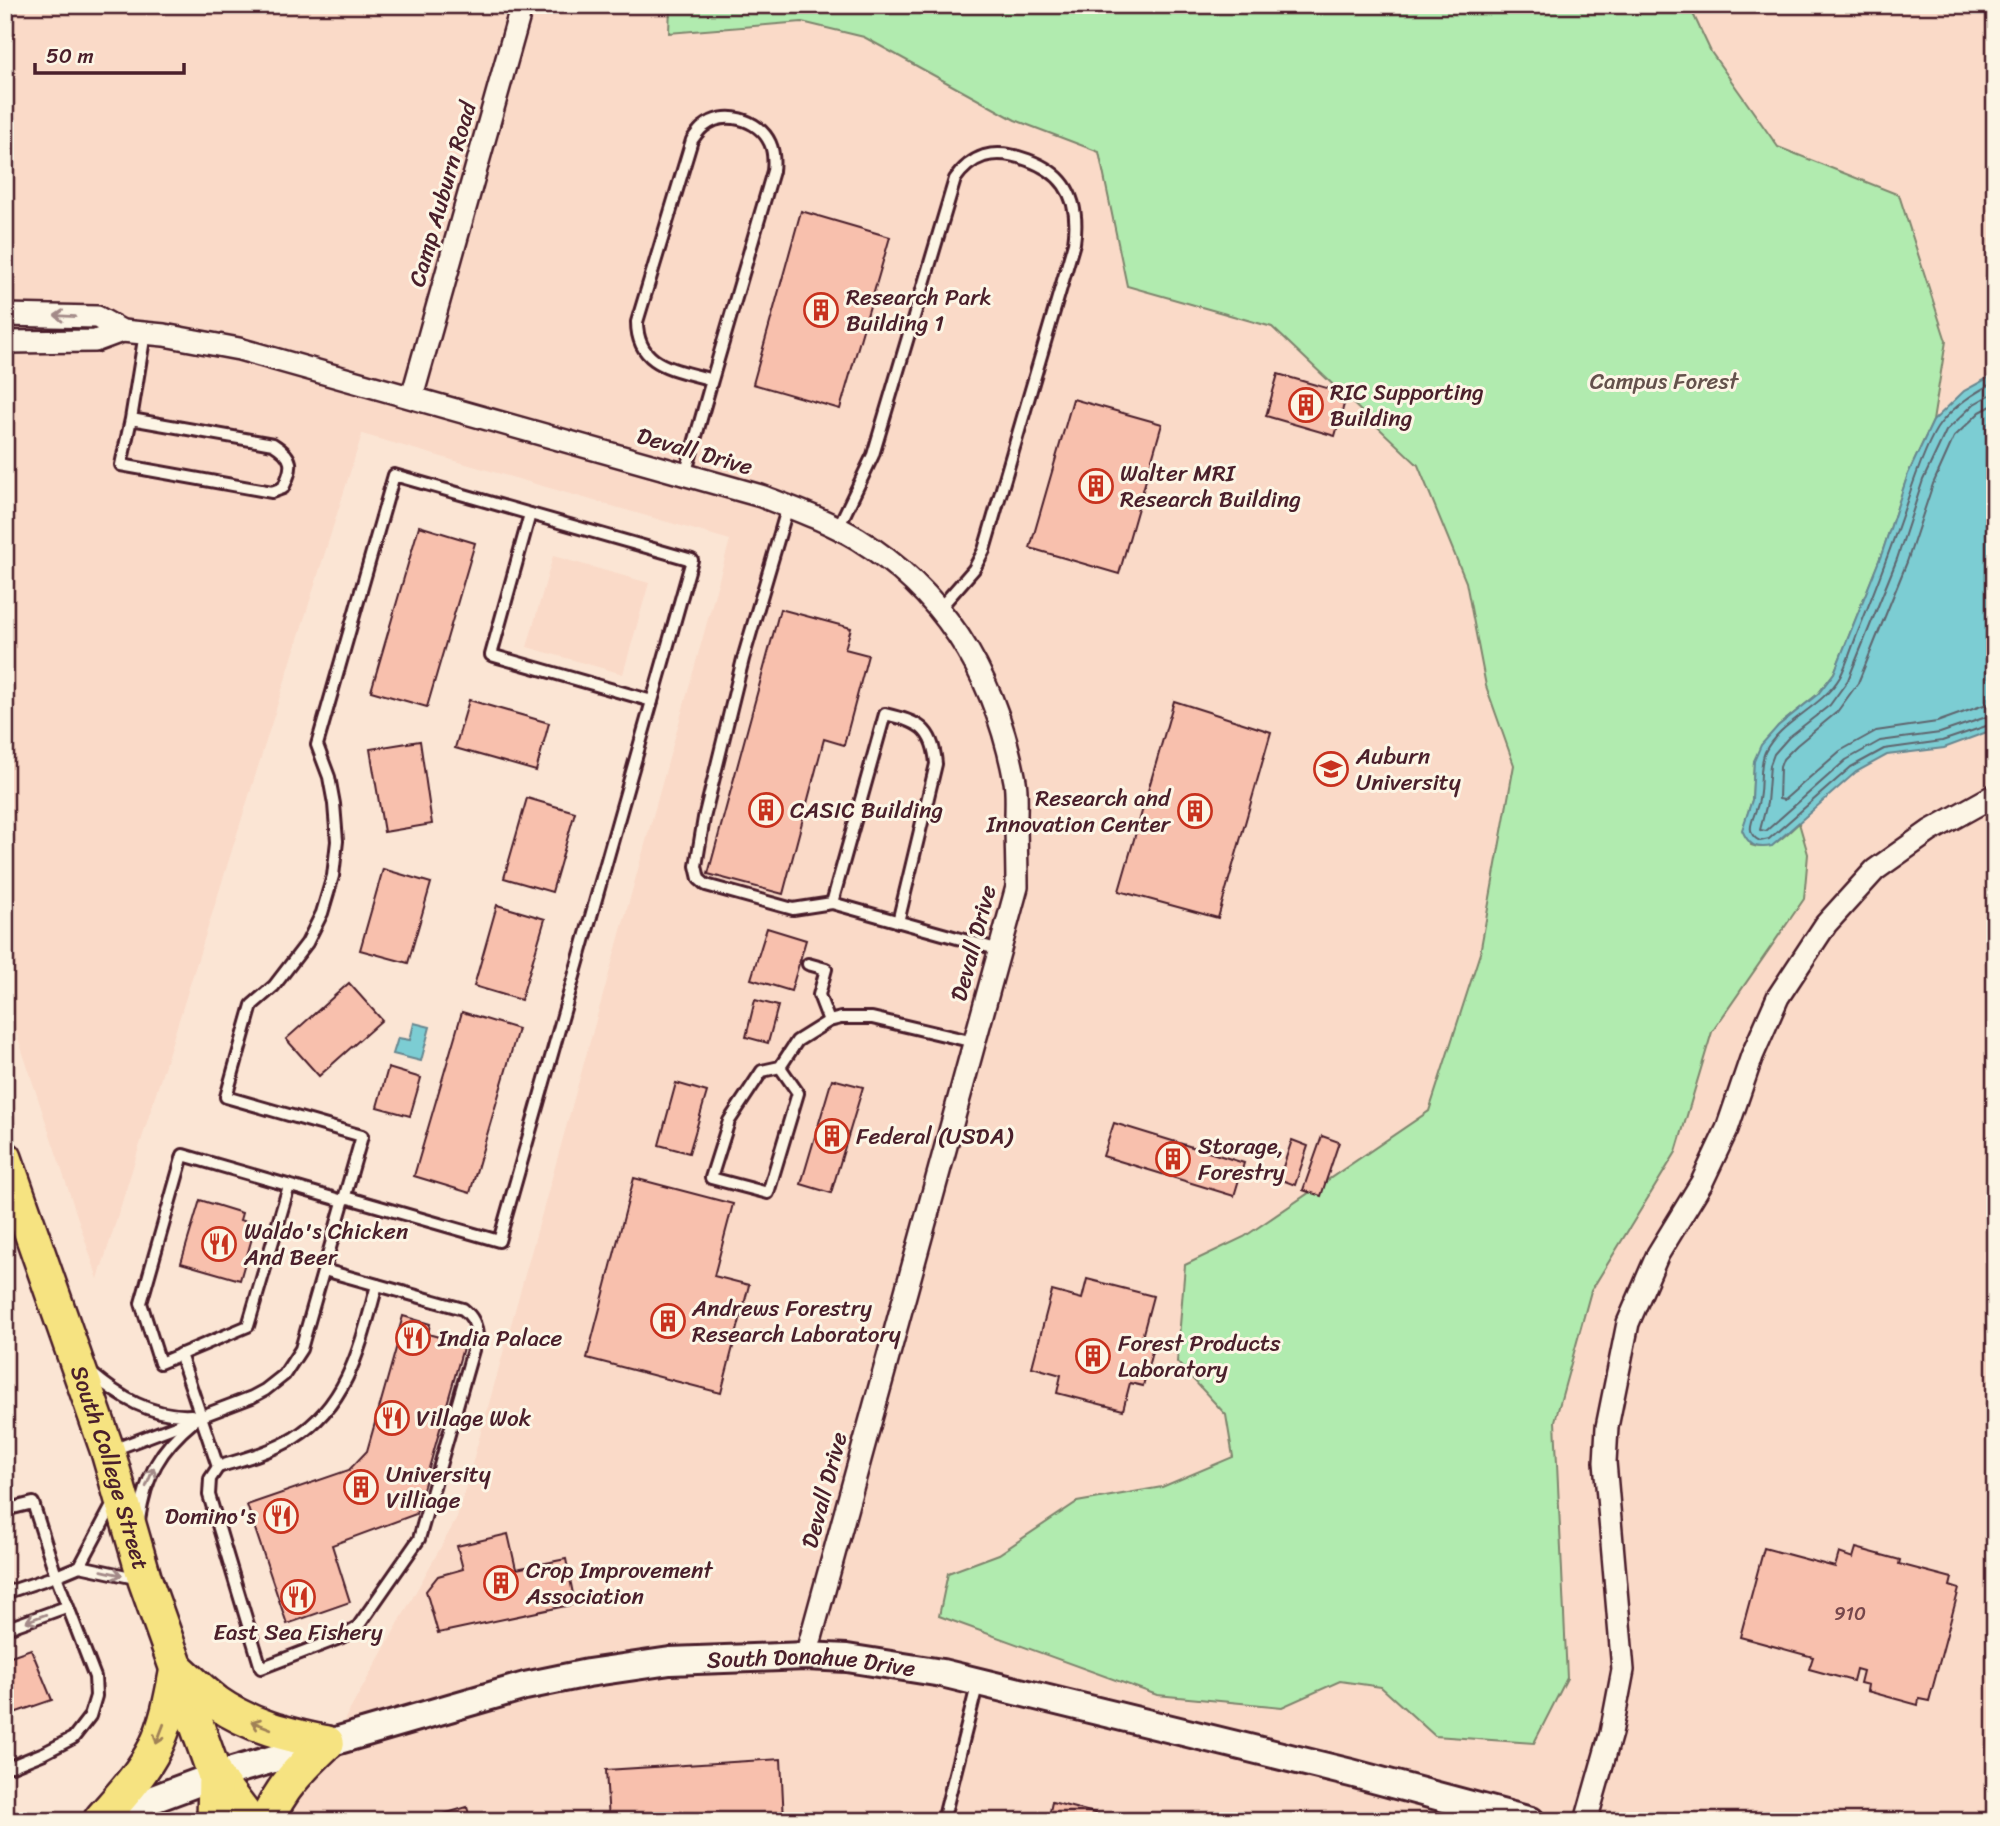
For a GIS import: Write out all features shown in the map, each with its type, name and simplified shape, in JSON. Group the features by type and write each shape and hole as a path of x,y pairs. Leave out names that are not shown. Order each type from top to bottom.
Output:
{"main road":[{"name":"South College Street","path":"8,1175 108,1452 145,1580 215,1776 243,1813 245,1821"},
{"path":"102,1820 143,1769 155,1748 164,1724 177,1668 216,1702 242,1718 295,1737 327,1743"},
{"path":"267,1821 296,1772 327,1743"},
{"name":"South College Street","path":"214,1821 215,1776"}],"street":[{"name":"Camp Auburn Road","path":"412,397 522,5"},
{"path":"5,315 97,317 122,331"},
{"name":"Devall Drive","path":"122,331 239,349 761,496 788,506 838,528 901,571 939,609 963,643 995,702 1016,783 1017,887 806,1656"},
{"path":"5,342 94,341 122,331"},
{"path":"1586,1821 1611,1732 1623,1670 1605,1462 1607,1427 1628,1323 1658,1254 1702,1182 1727,1129 1752,1056 1778,997 1826,924 1875,870 1930,831 1995,795"},
{"name":"South Donahue Drive","path":"102,1820 215,1776 478,1698 573,1675 670,1661 806,1656 847,1658 942,1673 1234,1744 1531,1821"}],"lane":[{"path":"685,475 774,171 770,142 755,126 735,118 718,119 703,126 692,140 637,323 639,341 649,358 665,366 712,380"},
{"path":"838,528 873,455 955,179 971,162 993,154 1017,158 1043,167 1063,184 1074,206 1074,243 984,550 974,569 939,609"},
{"path":"131,419 273,444 286,452 290,459 289,476 284,488 272,492 121,466 145,333"},
{"path":"108,1452 201,1414 252,1397 284,1375 301,1349 324,1270 344,1199 362,1136 226,1097 252,1005 274,986 307,943 322,913 333,876 337,841 334,804 329,778 317,746 394,475 692,560 499,1241 344,1199 289,1186 183,1155 141,1303 160,1363 248,1326 289,1186"},
{"path":"788,506 743,659 704,818 696,866 699,878 706,885 793,909 832,903 1000,950"},
{"path":"530,514 491,655 652,701"},
{"path":"832,903 885,713 910,720 926,730 935,747 936,764 898,922"},
{"path":"808,964 826,969 819,995 829,1021"},
{"path":"780,1067 798,1093 768,1193 711,1178 729,1121 762,1071 780,1067 797,1041 829,1021 872,1018 974,1042"},
{"path":"324,1270 463,1309 472,1318 477,1336 419,1539 357,1628 342,1637 261,1668 209,1495 210,1479 218,1467 283,1443 310,1427 324,1413 353,1370 377,1285"},
{"path":"180,1354 218,1467"},
{"path":"76,1361 113,1391 133,1403 177,1416 201,1414"},
{"path":"135,1543 141,1505 153,1467 173,1438 201,1414"},
{"path":"80,1566 120,1492"},
{"path":"5,1510 33,1503 66,1607 95,1677 96,1696 90,1716 73,1738 44,1753 12,1766 5,1766"},
{"path":"5,1593 80,1566 145,1580"},
{"path":"5,1629 66,1607"},
{"path":"943,1821 978,1682"}],"shaded area":[{"name":"Auburn University","path":"5,5 1995,5 1995,1821 288,1821 457,1518 730,540 362,434 98,1279 5,999"},
{"path":"553,556 649,583 623,674 527,647"}],"green space":[{"name":"Campus Forest","path":"670,5 1689,5 1711,52 1778,147 1899,195 1946,341 1933,421 1908,474 1882,553 1834,673 1818,694 1778,726 1754,761 1752,800 1746,819 1751,845 1772,845 1799,823 1808,854 1804,899 1712,1032 1676,1152 1591,1291 1555,1421 1567,1678 1534,1743 1435,1736 1381,1687 1340,1681 1282,1707 1157,1695 939,1616 948,1573 999,1554 1077,1502 1162,1487 1233,1457 1226,1415 1177,1362 1185,1265 1244,1237 1429,1111 1480,953 1514,765 1486,686 1466,582 1418,465 1272,327 1127,286 1099,152 1015,120 864,37 802,22 669,33"}],"water":[{"path":"1995,374 1995,729 1944,748 1887,755 1856,772 1772,846 1754,845 1747,840 1742,830 1752,800 1754,761 1761,745 1778,726 1818,694 1834,673 1882,553 1908,474 1933,421 1964,391"},
{"path":"414,1023 430,1027 421,1061 393,1054 398,1038 410,1040"}],"building":[{"name":"Research Park Building 1","path":"801,211 890,237 840,409 753,384"},
{"name":"RIC Supporting Building","path":"1278,374 1347,394 1335,436 1266,416"},
{"name":"Walter MRI Research Building","path":"1073,399 1162,424 1119,574 1030,548"},
{"path":"419,526 475,543 427,707 371,691"},
{"name":"CASIC Building","path":"780,609 851,628 845,649 868,655 844,745 824,739 783,894 708,874"},
{"path":"469,700 549,723 536,771 455,748"},
{"name":"Research and Innovation Center","path":"1174,701 1271,732 1218,918 1119,891"},
{"path":"420,741 432,824 384,832 370,749"},
{"path":"527,798 575,812 552,892 504,878"},
{"path":"383,869 431,883 408,963 360,950"},
{"path":"497,905 545,919 521,1000 474,986"},
{"path":"767,928 806,940 791,991 751,979"},
{"path":"349,983 382,1020 319,1076 286,1039"},
{"path":"755,1000 778,1006 768,1043 746,1037"},
{"path":"462,1012 518,1029 470,1193 414,1176"},
{"path":"388,1068 421,1078 410,1116 377,1107"},
{"name":"Federal (USDA)","path":"832,1079 863,1087 831,1193 801,1184"},
{"path":"676,1083 707,1092 689,1153 659,1145"},
{"name":"Storage, Forestry","path":"1114,1123 1244,1163 1234,1196 1103,1156"},
{"path":"1322,1136 1339,1142 1321,1196 1303,1190"},
{"path":"1292,1140 1308,1146 1295,1185 1279,1179"},
{"name":"Andrews Forestry Research Laboratory","path":"634,1178 733,1204 714,1276 749,1285 721,1393 587,1358"},
{"name":"Waldo's Chicken And Beer","path":"200,1200 242,1213 240,1220 256,1224 240,1280 181,1263"},
{"name":"Forest Products Laboratory","path":"1087,1279 1153,1296 1141,1341 1154,1344 1143,1386 1130,1383 1123,1410 1057,1393 1061,1375 1032,1367 1052,1291 1082,1299"},
{"name":"University Villiage","path":"403,1316 430,1324 428,1334 464,1344 416,1514 332,1545 350,1602 287,1624 247,1505 349,1470 367,1451"},
{"name":"Crop Improvement Association","path":"508,1534 516,1569 566,1559 575,1604 438,1633 426,1591 438,1576 463,1569 457,1546"},
{"path":"1764,1548 1835,1567 1839,1553 1853,1558 1856,1548 1900,1560 1899,1564 1952,1578 1950,1586 1959,1589 1929,1701 1919,1699 1918,1705 1867,1691 1868,1685 1860,1683 1863,1671 1856,1669 1853,1681 1809,1669 1813,1657 1740,1637"},
{"path":"31,1649 52,1700 5,1716 5,1658"},
{"path":"781,1759 784,1821 609,1821 606,1770"},
{"path":"1052,1802 1125,1821 1048,1821"},
{"path":"467,1807 471,1821 420,1821"}],"place":[{"name":"Research Park Building 1","path":"821,310"},
{"name":"RIC Supporting Building","path":"1306,405"},
{"name":"Walter MRI Research Building","path":"1096,486"},
{"name":"Auburn University","path":"1331,769"},
{"name":"CASIC Building","path":"766,810"},
{"name":"Research and Innovation Center","path":"1195,811"},
{"name":"Federal (USDA)","path":"832,1136"},
{"name":"Storage, Forestry","path":"1173,1159"},
{"name":"Waldo's Chicken And Beer","path":"219,1244"},
{"name":"Andrews Forestry Research Laboratory","path":"668,1321"},
{"name":"India Palace","path":"413,1338"},
{"name":"Forest Products Laboratory","path":"1093,1356"},
{"name":"Village Wok","path":"392,1418"},
{"name":"University Villiage","path":"361,1487"},
{"name":"Domino's","path":"281,1516"},
{"name":"Crop Improvement Association","path":"501,1583"},
{"name":"East Sea Fishery","path":"298,1597"}]}
